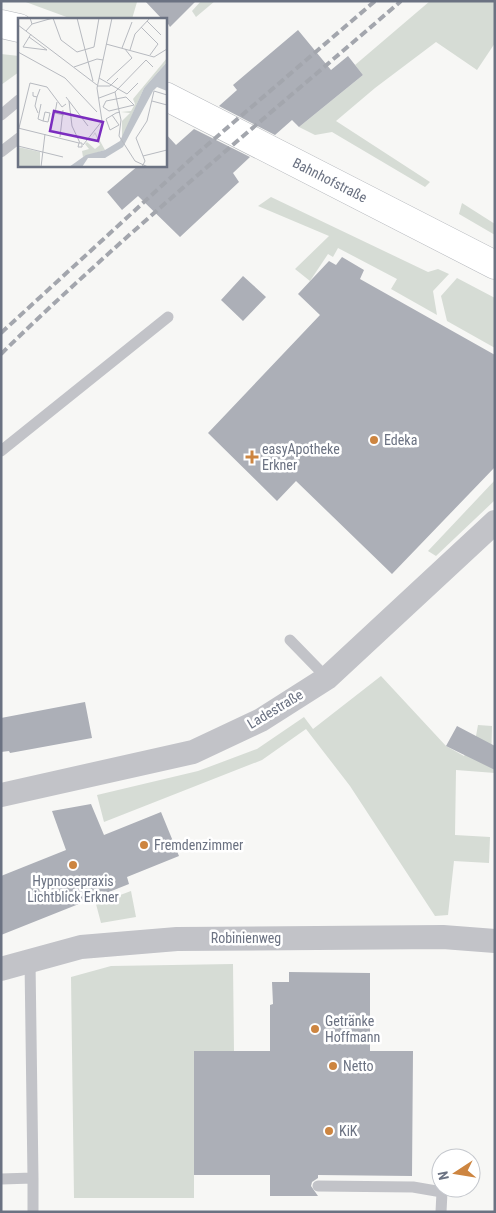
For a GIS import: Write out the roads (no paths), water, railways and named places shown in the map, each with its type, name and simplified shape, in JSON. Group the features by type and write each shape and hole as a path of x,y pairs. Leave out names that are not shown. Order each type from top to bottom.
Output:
{"main road":[{"path":"1,24 18,28"},
{"name":"Bahnhofstraße","path":"166,97 495,265"}],"street":[{"name":"Ladestraße","path":"1,795 193,752 261,720 327,678 495,522"},
{"name":"Robinienweg","path":"1,970 81,947 177,939 443,937 495,941"}],"lane":[{"path":"1,114 18,101"},
{"path":"1,152 18,139"},
{"path":"1,451 168,317"},
{"path":"290,640 327,678"},
{"path":"30,961 33,1212"},
{"path":"1,1179 33,1178"},
{"path":"318,1186 413,1187 442,1192 441,1212"}],"railway":[{"path":"1,333 192,158 375,1"},
{"path":"1,354 148,218 401,1"}],"place":[{"name":"Edeka","path":"374,440"},
{"name":"easyApotheke Erkner","path":"252,457"},
{"name":"Fremdenzimmer","path":"144,845"},
{"name":"Hypnosepraxis Lichtblick Erkner","path":"73,865"},
{"name":"Getränke Hoffmann","path":"315,1029"},
{"name":"Netto","path":"333,1066"},
{"name":"KiK","path":"329,1131"}]}
